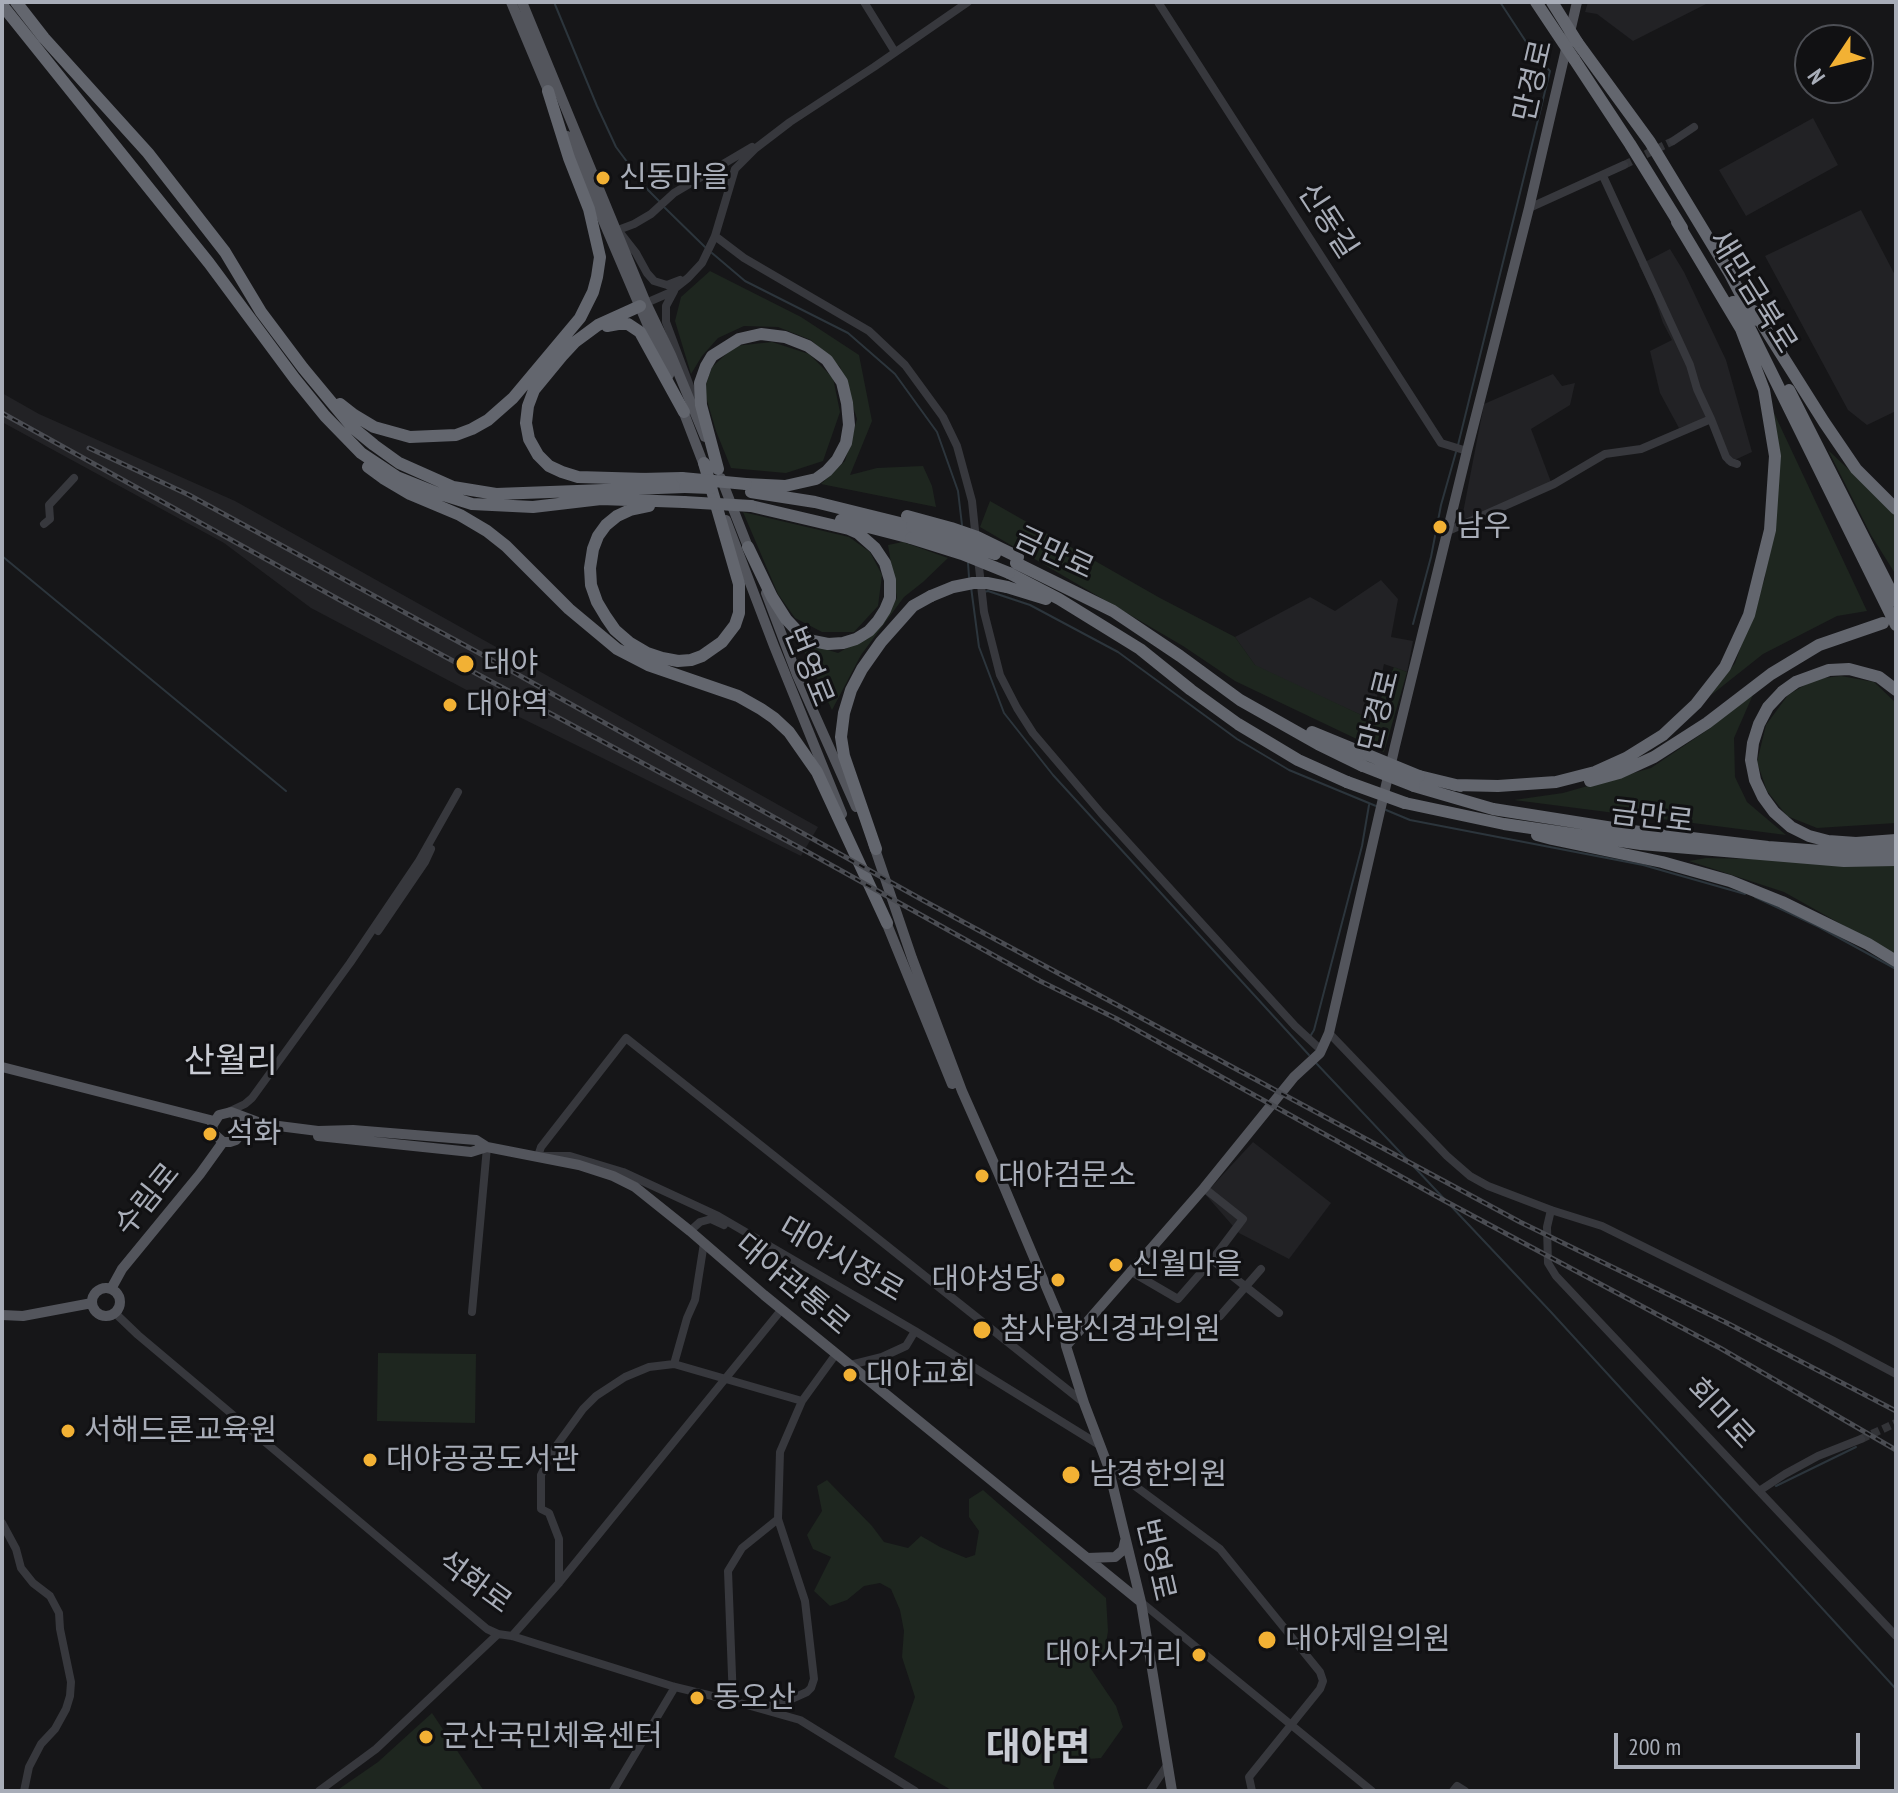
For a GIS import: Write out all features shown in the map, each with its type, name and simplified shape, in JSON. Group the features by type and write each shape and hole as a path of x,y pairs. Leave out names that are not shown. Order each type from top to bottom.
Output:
{"highway":[{"path":"16,2 22,21 200,252 299,374 352,427 399,463 453,487 496,494 683,483"},
{"name":"새만금북로","path":"1536,2 1630,144 1677,222 1746,321 1890,624"},
{"name":"새만금북로","path":"1552,2 1577,42 1650,142 1730,274 1896,601"},
{"path":"2,5 53,49 148,153 225,252 325,416 361,453 397,477 472,504 533,507 601,499 684,502"},
{"path":"299,374 374,427 402,436 424,438 456,435 472,429 502,409 535,374 571,331 587,306 600,257 589,209 548,91"},
{"path":"1455,785 1556,782 1595,772 1626,758 1663,735 1696,704 1725,667 1749,615 1770,530 1775,456 1764,390 1741,329 1677,222"},
{"path":"1730,274 1856,469 1896,509"},
{"path":"643,304 585,334 545,375 534,390 528,406 526,423 529,439 549,466 578,477 683,483"},
{"path":"545,375 600,329 628,324 635,327 646,340 684,412"},
{"path":"718,469 701,405 700,383 712,356 739,339 761,334 785,337 808,346 827,360 842,382 849,425 846,443 837,460 816,479 785,486 746,488"},
{"path":"299,374 333,434 356,457 410,494 460,515 487,531 569,609 617,649 648,665 738,696 761,709 789,732 817,772 887,923"},
{"path":"684,502 642,507 617,516 598,536 590,568 591,585 597,602 615,630 647,653 678,661 691,660 713,650 729,635 739,613 739,584 704,463"},
{"path":"541,493 646,479"},
{"name":"금만로","path":"683,483 746,488 815,502 966,543 1140,649 1238,724 1298,760 1405,803 1504,824 1641,844 1844,861 1894,857"},
{"name":"금만로","path":"684,502 751,506 910,527"},
{"path":"748,547 786,619 801,635 813,641 828,644 856,639 878,621 890,598 890,580 885,563 875,548 858,533 751,506"},
{"path":"1873,555 1896,593"},
{"path":"876,849 844,756 841,737 851,690 881,642 913,606 953,587 987,583 1013,570"},
{"name":"금만로","path":"1013,570 1113,611 1240,700 1365,760"},
{"path":"1365,760 1389,776 1503,791 1579,784 1619,773 1654,757 1707,723 1746,691 1819,645 1890,624"},
{"path":"1896,690 1879,677 1849,669 1829,670 1796,682 1768,707 1759,724 1751,760 1763,797 1791,827 1828,841 1856,843 1896,840"},
{"path":"1365,760 1417,781"},
{"name":"금만로","path":"1417,781 1493,809 1632,831 1894,857"},
{"path":"1504,824 1552,839 1662,862 1730,881 1782,902 1896,961"}],"main road":[{"name":"번영로","path":"511,2 643,304 671,355 797,675 876,849 912,958 962,1091 1064,1329 1066,1346"},
{"name":"번영로","path":"522,2 618,230 643,304 774,646 959,1101 1066,1346 1108,1466 1141,1602 1172,1791"},
{"name":"만경로","path":"1066,1346 1204,1188 1294,1077 1321,1052 1329,1033 1448,531 1460,449 1529,208 1577,2"},
{"path":"2,1067 214,1121"},
{"path":"219,1115 236,1115 243,1128 240,1136 223,1142 214,1134 214,1121 219,1115"},
{"name":"대야관통로","path":"236,1115 263,1124 318,1131 353,1130 476,1140 487,1147 579,1165 635,1187 1141,1602"},
{"name":"대야관통로","path":"240,1136 263,1130 471,1152 487,1147"},
{"name":"수림로","path":"2,1315 23,1316 92,1303 93,1295 97,1292 111,1289 122,1269 223,1142"},
{"path":"92,1303 101,1316 115,1313 119,1308 119,1298 111,1289"},
{"path":"1087,1558 1115,1557 1123,1550 1125,1539"}],"street":[{"path":"864,2 895,52"},
{"path":"688,278 667,285 654,281 618,230 651,214 674,193 790,122 968,2"},
{"name":"신동길","path":"1158,2 1441,443 1460,449"},
{"path":"711,443 665,313 669,297 702,263 713,241 735,169 790,122"},
{"path":"1673,141 1694,127"},
{"path":"1529,208 1624,165"},
{"path":"1603,176 1690,365 1726,457 1737,464"},
{"path":"713,241 869,331 905,365 918,382 943,417 957,446 972,501 984,612 1000,675 1017,708 1033,733 1101,813 1321,1052"},
{"path":"643,304 669,293 688,278"},
{"path":"1448,531 1554,484 1605,454 1641,449 1711,419"},
{"path":"44,524 50,519 49,505 74,478"},
{"path":"236,1115 252,1098 350,963 419,861 460,793 425,862 403,896 316,1017 236,1115"},
{"path":"1329,1033 1470,1176 1551,1210 1602,1226 1896,1374"},
{"path":"538,1156 541,1147 626,1038 1084,1403"},
{"path":"472,1312 487,1147"},
{"name":"대야시장로","path":"538,1156 570,1156 623,1172 718,1216 915,1331 1101,1447"},
{"path":"1130,1271 1178,1299 1243,1219 1204,1188"},
{"name":"회미로","path":"1551,1210 1547,1227 1548,1263 1556,1276 1896,1636"},
{"path":"690,1231 700,1222 711,1219 756,1238"},
{"path":"674,1364 695,1300 704,1243"},
{"path":"1212,1260 1279,1313"},
{"path":"1220,1316 1261,1269"},
{"path":"512,1636 559,1583 782,1309"},
{"name":"석화로","path":"115,1313 487,1629 675,1687 800,1720 915,1791"},
{"path":"850,1365 882,1357 906,1346 915,1331"},
{"path":"758,1708 807,1692 814,1679 805,1601 778,1519 780,1452 802,1401 836,1354"},
{"path":"559,1583 559,1539 549,1513 541,1509 541,1475 554,1449 596,1396 625,1377 649,1367 674,1364 802,1401"},
{"path":"1759,1491 1818,1456 1861,1439"},
{"path":"1108,1466 1220,1549 1320,1672 1323,1681 1320,1689 1249,1777 1252,1791"},
{"path":"733,1701 728,1571 742,1548 778,1519"},
{"path":"2,1523 16,1549 21,1568 33,1583 50,1596 59,1613 71,1682 66,1709 29,1767 24,1791"},
{"name":"대야관통로","path":"1141,1602 1372,1791"},
{"path":"319,1791 376,1749 498,1634"},
{"path":"613,1791 675,1687"},
{"path":"1150,1791 1166,1767"},
{"path":"1453,1791 1457,1786 1465,1791"}],"shaded area":[{"path":"1588,2 1710,2 1633,41 1597,14 1585,12"},
{"path":"1813,118 1838,165 1746,216 1719,170"},
{"path":"1861,210 1896,277 1896,411 1867,425 1848,410 1765,256"},
{"path":"1670,249 1726,360 1752,452 1726,464 1708,418 1679,428 1660,393 1650,351 1672,340 1639,265"},
{"path":"710,271 801,317 859,355 872,421 850,475 877,468 923,466 932,486 936,507 821,484 845,461 857,419 840,367 811,340 778,327 744,326 718,338 691,374 675,321 681,297"},
{"path":"772,342 809,354 833,378 840,412 823,461 786,473 731,468 704,390 712,367 735,346"},
{"path":"1553,374 1562,386 1575,383 1570,405 1531,429 1551,482 1468,519 1462,518 1484,404"},
{"path":"2,393 39,414 235,501 818,827 801,856 497,706 311,608 224,543 2,422"},
{"path":"1774,413 1867,611 1837,616 1763,654 1710,696 1735,663 1765,578"},
{"path":"1828,450 1896,514 1896,575 1871,535"},
{"path":"990,501 1235,637 1255,665 1372,720 1394,667 1407,672 1384,752 1235,681 1183,646 980,527"},
{"path":"743,512 849,537 870,552 882,575 878,606 854,632 822,632 795,618 778,594"},
{"path":"903,542 948,558 904,597 861,655 832,710 799,641 838,653 874,633 897,598 888,545"},
{"path":"1381,580 1398,599 1391,637 1413,641 1407,672 1384,664 1372,720 1257,668 1235,637 1310,597 1335,611"},
{"path":"1841,676 1874,682 1896,703 1896,823 1817,828 1787,816 1767,791 1757,762 1766,725 1788,695 1815,679"},
{"path":"1755,690 1734,738 1735,777 1747,802 1786,835 1514,800 1563,793 1651,768 1709,729"},
{"path":"1706,858 1896,862 1896,955 1784,892 1689,861"},
{"path":"1253,1142 1331,1203 1289,1259 1239,1233 1205,1194"},
{"path":"378,1353 476,1354 475,1423 377,1421"},
{"path":"827,1480 884,1542 908,1548 921,1536 966,1558 975,1555 979,1531 969,1517 969,1499 983,1490 1106,1598 1108,1631 1104,1657 1091,1669 1116,1706 1123,1727 1101,1758 1062,1761 1053,1783 1055,1791 953,1791 894,1757 915,1697 902,1657 904,1631 900,1610 891,1589 880,1583 864,1586 847,1600 830,1606 814,1591 831,1557 813,1549 807,1535 822,1511 817,1486"},
{"name":"군산국민체육센터","path":"432,1713 484,1791 336,1791 378,1762"}],"waterway":[{"path":"554,2 616,147 659,201"},
{"path":"1458,445 1550,71 1536,57 1500,2"},
{"path":"663,206 707,249"},
{"path":"712,253 745,281 848,333 895,374 937,432 958,491 962,525"},
{"path":"1413,624 1456,452"},
{"path":"2,556 286,791"},
{"path":"968,563 969,577"},
{"path":"971,587 979,647 1004,713 1053,775 1309,1055"},
{"path":"984,592 1030,605 1118,652 1237,739 1289,770 1376,806"},
{"path":"1311,1035 1362,846 1369,805"},
{"path":"1386,810 1410,820 1643,865 1745,894"},
{"path":"1755,897 1896,969"},
{"path":"1316,1063 1550,1311 1896,1689"},
{"path":"1776,1486 1856,1447"}],"tunnel":[{"path":"1624,165 1673,141"},
{"path":"1861,1439 1896,1423"}],"railway":[{"path":"2,413 338,599 1720,1348 1896,1450"},
{"path":"89,448 189,495 928,903 1520,1222 1727,1323 1896,1411"}],"place":[{"name":"신동마을","path":"603,178"},
{"name":"남우","path":"1440,527"},
{"name":"대야","path":"465,664"},
{"name":"대야역","path":"450,705"},
{"name":"석화","path":"210,1134"},
{"name":"대야검문소","path":"982,1176"},
{"name":"신월마을","path":"1116,1265"},
{"name":"대야성당","path":"1058,1280"},
{"name":"참사랑신경과의원","path":"982,1330"},
{"name":"대야교회","path":"850,1375"},
{"name":"서해드론교육원","path":"68,1431"},
{"name":"대야공공도서관","path":"370,1460"},
{"name":"남경한의원","path":"1071,1475"},
{"name":"대야제일의원","path":"1267,1640"},
{"name":"대야사거리","path":"1199,1655"},
{"name":"동오산","path":"697,1698"},
{"name":"군산국민체육센터","path":"426,1737"}],"district":[{"name":"산월리","path":"231,1062"},
{"name":"대야면","path":"1038,1749"}]}
